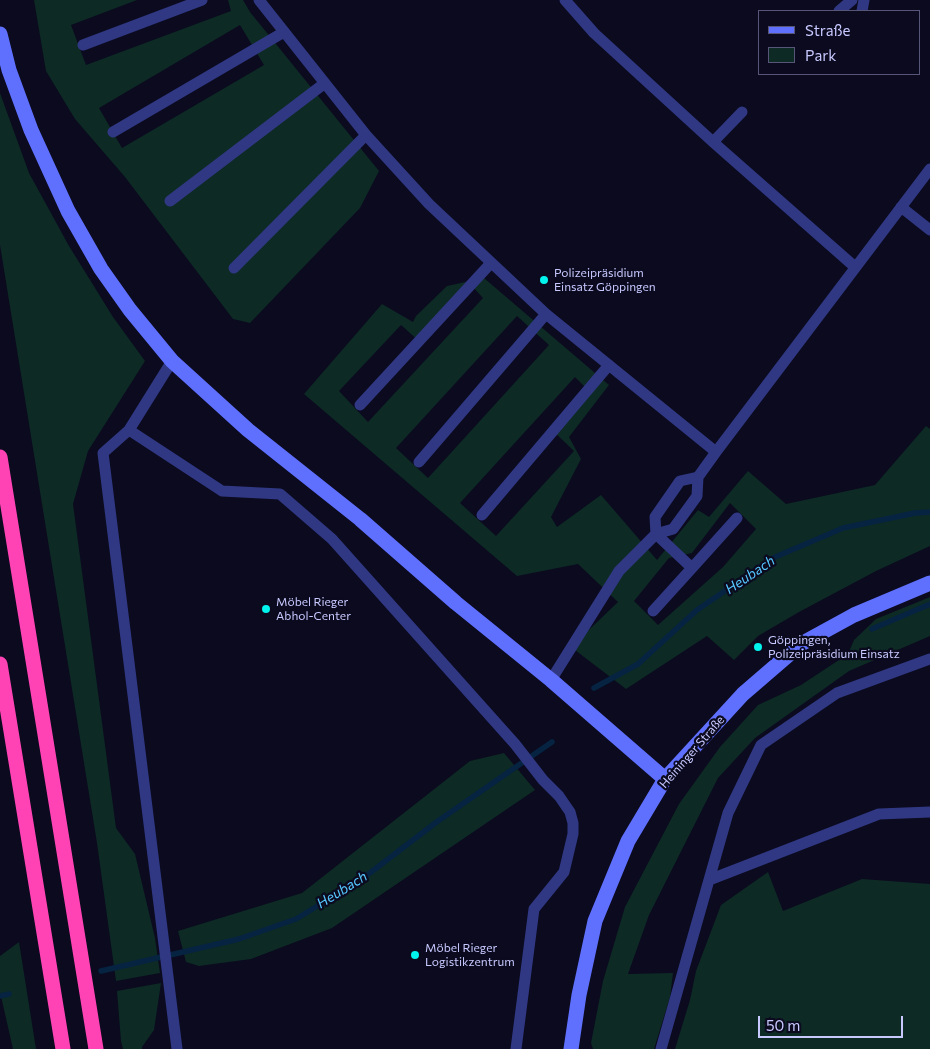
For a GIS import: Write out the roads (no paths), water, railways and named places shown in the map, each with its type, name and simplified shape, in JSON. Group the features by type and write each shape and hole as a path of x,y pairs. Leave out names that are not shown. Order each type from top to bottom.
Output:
{"highway":[{"path":"0,457 97,1047"},
{"path":"0,664 63,1049"}],"main road":[{"path":"0,34 9,70 31,130 68,211 101,269 130,310 172,361 248,430 360,519 456,603 551,680 666,779"},
{"name":"Heininger Straße","path":"571,1049 579,995 595,921 628,841 666,779 743,694 801,644 854,615 930,583"}],"lane":[{"path":"83,45 202,0"},
{"path":"259,0 366,135 429,204 546,314 716,452"},
{"path":"565,0 594,33 713,142 855,266"},
{"path":"840,10 852,0"},
{"path":"114,132 284,32"},
{"path":"170,201 325,83"},
{"path":"713,142 742,112"},
{"path":"234,268 366,135"},
{"path":"551,680 619,571 656,534 673,529 697,496 698,477 855,266 930,169"},
{"path":"901,207 930,230"},
{"path":"360,405 491,263"},
{"path":"419,462 546,314"},
{"path":"172,361 129,430 103,453 177,1049"},
{"path":"482,514 609,365"},
{"path":"129,430 222,491 280,494 332,539 515,744 543,780 559,796 570,812 573,834 564,872 534,909 516,1049"},
{"path":"692,568 656,534 655,517 680,481 698,477"},
{"path":"653,610 737,518"},
{"path":"661,1049 728,813 761,745 837,693 930,658"},
{"path":"709,880 878,814 930,812"}],"waterway":[{"name":"Heubach","path":"594,688 638,664 697,610 773,558 843,528 915,513 930,512"},
{"path":"872,629 930,604"},
{"name":"Heubach","path":"101,971 239,939 296,919 362,879 438,821 552,742"},
{"name":"Heubach","path":"0,996 9,994"}],"place":[{"name":"Polizeipräsidium Einsatz Göppingen","path":"544,280"},
{"name":"Möbel Rieger Abhol-Center","path":"266,609"},
{"name":"Göppingen, Polizeipräsidium Einsatz","path":"758,647"},
{"name":"Möbel Rieger Logistikzentrum","path":"415,955"}]}
